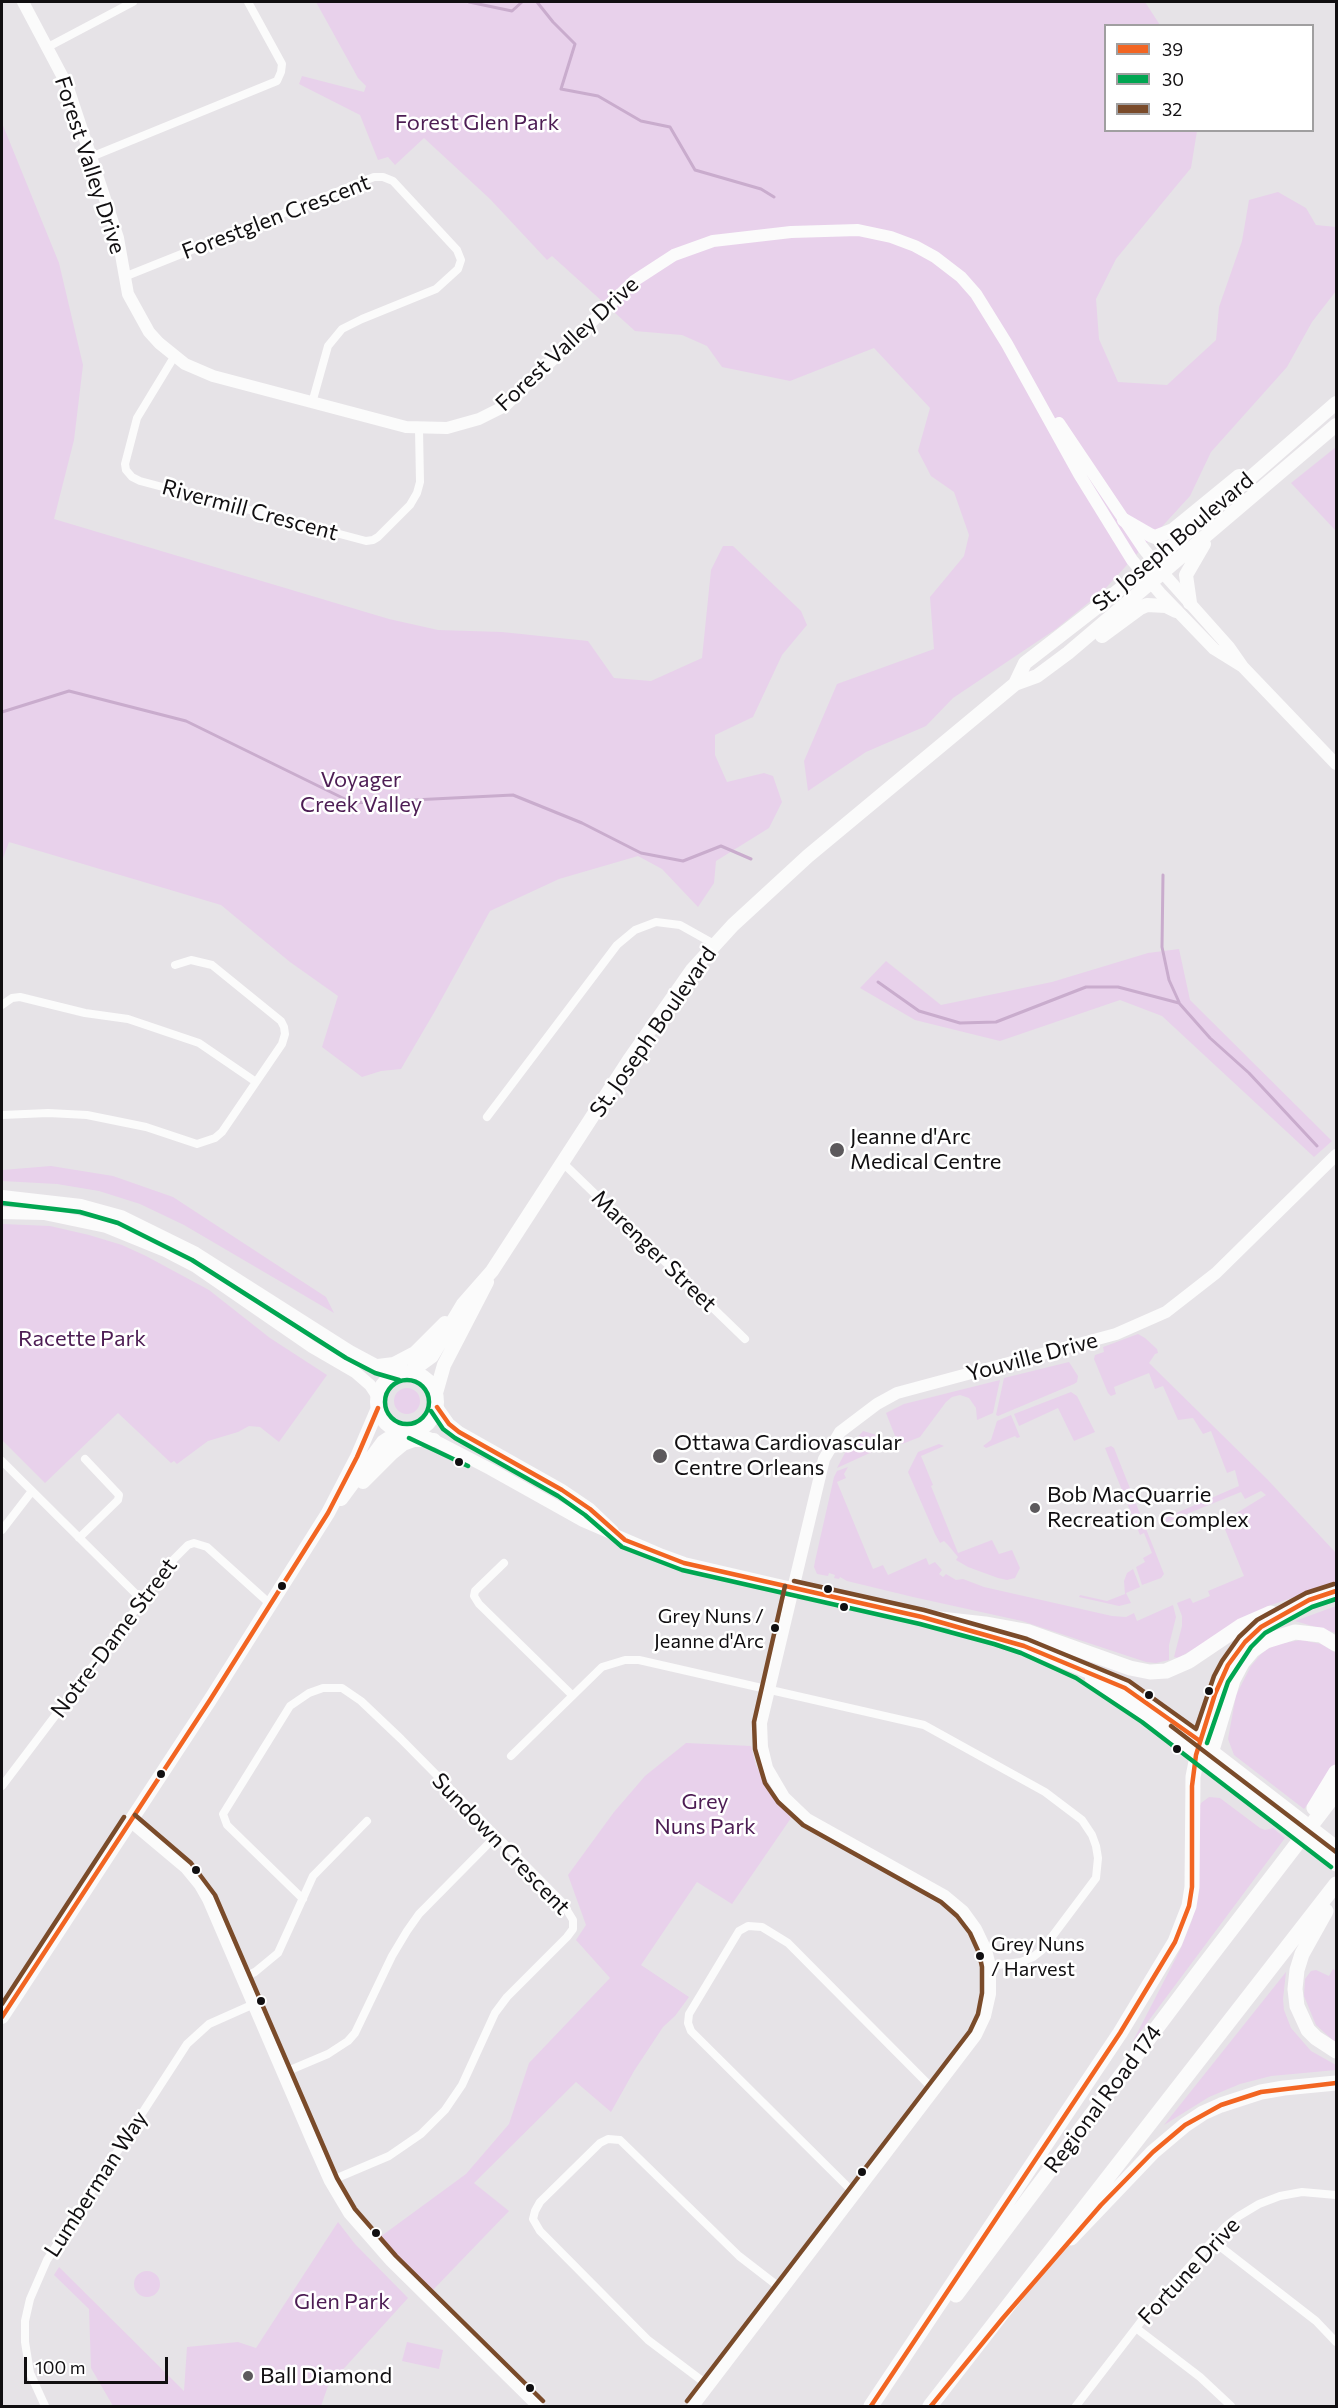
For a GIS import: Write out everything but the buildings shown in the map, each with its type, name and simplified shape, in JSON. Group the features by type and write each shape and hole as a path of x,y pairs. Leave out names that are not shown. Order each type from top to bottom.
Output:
{"highway":[{"path":"922,1617 985,1624 1029,1632 1130,1668 1150,1672 1166,1671 1180,1665 1240,1626 1336,1591"},
{"path":"872,2406 1120,2033 1175,1942 1189,1906 1192,1887 1192,1786 1221,1679 1240,1647 1261,1628 1308,1600"},
{"path":"1203,1748 1233,1680 1253,1650 1266,1641 1294,1632 1321,1635 1336,1644"},
{"path":"1201,1969 1302,1828 1336,1772"},
{"name":"Regional Road 174","path":"872,2406 1336,1793"},
{"path":"1330,1846 1336,1862"},
{"path":"931,2406 1336,1884"},
{"path":"1336,1897 1306,1946 1297,1970 1295,1989 1297,2006 1308,2030 1336,2051"},
{"path":"931,2406 1003,2318 1101,2205 1153,2152 1185,2125 1221,2105 1262,2092 1336,2083"}],"main road":[{"path":"1124,520 1150,536 1155,537 1173,531 1336,393"},
{"name":"St. Joseph Boulevard","path":"1015,684 1025,663 1141,573 1336,403"},
{"name":"St. Joseph Boulevard","path":"406,1372 432,1356 463,1305 492,1271 629,1059 692,970 714,944 808,856 1015,684 1037,675 1068,653 1336,425"},
{"path":"1190,603 1186,575 1213,529"},
{"path":"1068,653 1087,647 1140,608 1152,604 1166,606 1176,611"},
{"name":"St. Joseph Boulevard","path":"436,1400 444,1365 480,1299 492,1271"},
{"path":"378,1366 394,1364 415,1353 463,1305"},
{"path":"2,2017 210,1700 328,1513 361,1449 386,1381 406,1372 426,1379 436,1400 429,1423 383,1442 346,1494 328,1513"},
{"path":"378,1402 386,1422 406,1431"},
{"path":"346,1494 366,1480 385,1459 404,1444 414,1440 434,1440"}],"street":[{"name":"Forest Valley Drive","path":"24,2 67,85 118,238 128,294 142,321 159,344 185,364 213,376 312,403 419,429 447,428 479,419 505,406 634,281 660,262 712,241 834,229 875,232 915,246 935,257 961,277 976,294 1031,386 1079,474 1141,573"},
{"path":"48,47 133,2"},
{"path":"91,157 277,81 282,64 248,2"},
{"name":"Forestglen Crescent","path":"124,277 374,177 383,177 393,182 457,250 461,260 458,269 436,289 342,329 328,346 312,403"},
{"name":"Rivermill Crescent","path":"174,357 137,418 125,464 126,470 132,477 140,481 366,541 373,540 402,513 417,493 420,482 419,429"},
{"name":"Forest Valley Drive","path":"1031,386 1058,421 1124,520 1163,573"},
{"path":"1141,573 1214,649 1243,667"},
{"path":"1163,573 1229,647 1243,667 1336,764"},
{"path":"487,1117 617,945 635,930 656,922 680,924 714,944"},
{"path":"2,1115 87,1115 146,1127 190,1143 203,1144 222,1132 284,1040 284,1027 281,1021 212,965 191,960 175,965"},
{"path":"2,1005 12,998 20,997 85,1013 128,1019 199,1043 256,1082"},
{"name":"Youville Drive","path":"990,1966 976,1929 954,1903 807,1819 784,1797 767,1768 760,1723 824,1459 840,1431 876,1404 897,1393 1116,1334 1166,1312 1216,1273 1336,1155"},
{"name":"Marenger Street","path":"563,1163 745,1339"},
{"path":"2,1196 81,1204 121,1216 196,1253 350,1351 378,1366 406,1372"},
{"path":"2,1213 44,1214 106,1227 165,1251 196,1267 312,1347 355,1372 370,1385 378,1402"},
{"path":"436,1400 449,1424 459,1432 562,1490 590,1509 622,1539"},
{"path":"406,1431 434,1440 538,1494 582,1521 684,1563 922,1617 1024,1646 1080,1671 1146,1716 1203,1748 1287,1816 1330,1846"},
{"path":"79,1538 118,1500 119,1495 85,1459"},
{"path":"2,1461 143,1601"},
{"path":"2,1530 32,1491"},
{"name":"Notre-Dame Street","path":"2,1786 182,1549 194,1543 207,1547 269,1604"},
{"path":"504,1563 475,1591 474,1596 479,1604 572,1695"},
{"path":"511,1756 602,1667 626,1660 639,1660 924,1725 1045,1792 1088,1827 1092,1835 1098,1858 1098,1873 1094,1882 1042,1950 1021,1962 990,1966 990,1994 985,2016 976,2035 693,2406"},
{"name":"Sundown Crescent","path":"303,1899 227,1825 223,1814 290,1706 309,1693 323,1688 342,1688 361,1701 401,1739 567,1907 573,1920 573,1929 501,2005 462,2085 445,2109 429,2126 389,2156 330,2181"},
{"path":"130,1821 186,1868 200,1885 330,2181 349,2213 368,2237 538,2406"},
{"path":"242,1978 262,1967 278,1953 314,1876 367,1821"},
{"path":"283,2073 328,2054 356,2033 406,1931 419,1914 496,1836"},
{"path":"855,2194 691,2031 688,2023 689,2013 739,1931 748,1926 762,1927 788,1943 934,2090"},
{"name":"Lumberman Way","path":"45,2406 30,2373 25,2342 25,2321 30,2299 47,2260 187,2044 209,2024 254,2004"},
{"path":"709,2386 648,2340 540,2231 534,2219 540,2202 600,2143 608,2139 620,2140 739,2256 783,2290"},
{"name":"Fortune Drive","path":"1076,2406 1136,2328 1213,2241 1239,2216 1259,2204 1280,2196 1302,2192 1336,2195"},
{"path":"1213,2241 1316,2321 1336,2342"},
{"path":"1136,2328 1200,2377 1231,2406"}],"green space":[{"name":"Forest Glen Park","path":"316,2 1145,2 1159,24 1104,24 1104,132 1197,132 1191,168 1116,259 1096,299 1099,339 1118,382 1167,385 1216,340 1219,307 1242,241 1249,200 1278,192 1306,208 1316,225 1336,227 1336,291 1312,322 1287,367 1211,452 1190,496 1104,590 1056,629 953,698 926,726 866,752 808,791 804,761 837,684 934,649 930,597 964,556 969,535 954,492 931,476 918,451 930,408 874,348 790,381 722,367 707,346 682,335 635,331 552,256 547,260 490,199 424,138 395,165 388,157 378,160 360,115 299,84 302,76 364,92 366,86 358,78"},
{"name":"Voyager Creek Valley","path":"2,123 59,263 83,365 74,440 54,519 389,619 438,630 502,632 588,641 614,678 651,681 702,658 711,570 723,546 733,546 801,611 807,625 782,655 753,717 715,735 715,755 727,782 764,773 773,776 782,802 769,828 716,861 714,883 698,907 662,869 638,856 559,879 490,911 401,1069 381,1071 362,1077 322,1047 338,996 290,962 221,905 9,842 2,861"},
{"path":"1336,447 1336,531 1291,483"},
{"path":"1179,949 1190,1000 1332,1141 1314,1157 1162,1016 1120,1000 1000,1041 915,1020 860,988 886,961 941,1005 1052,982 1148,953"},
{"path":"51,1166 113,1176 173,1197 326,1297 334,1313 184,1225 140,1204 99,1191 57,1184 2,1181 2,1170"},
{"name":"Racette Park","path":"2,1224 50,1226 122,1245 146,1256 209,1290 270,1338 327,1375 279,1442 260,1427 249,1426 238,1432 208,1441 177,1464 174,1461 171,1463 118,1413 45,1483 2,1440"},
{"path":"1138,1334 1157,1349 1158,1353 1149,1363 1267,1479 1336,1553 1336,1583 1268,1606 1178,1658 1174,1657 1182,1626 1182,1616 1177,1603 1190,1598 1193,1603 1210,1596 1208,1591 1244,1576 1222,1522 1266,1495 1261,1491 1245,1499 1241,1492 1162,1524 1160,1520 1239,1486 1235,1470 1227,1473 1211,1431 1203,1434 1193,1418 1178,1420 1163,1386 1155,1389 1149,1373 1114,1387 1116,1394 1111,1396 1108,1393 1094,1359 1095,1355 1104,1352 1103,1347"},
{"path":"1069,1362 1078,1376 1077,1382 996,1415 1004,1378"},
{"path":"1000,1380 993,1413 977,1420 976,1408 969,1398 960,1395 952,1397 920,1437 902,1444 897,1441 886,1413 904,1404"},
{"path":"407,1388 416,1392 420,1401 416,1410 407,1414 398,1410 394,1401 398,1392"},
{"path":"1071,1392 1077,1396 1095,1432 1074,1441 1058,1408 1019,1426 1014,1414"},
{"path":"1011,1415 1020,1437 1015,1436 986,1448 983,1446 991,1440 997,1421"},
{"path":"863,1431 877,1435 885,1446 837,1468 847,1449"},
{"path":"939,1444 944,1446 921,1456 958,1553 992,1540 999,1554 1012,1550 1020,1568 1015,1578 1007,1580 998,1578 968,1567 956,1560 958,1557 944,1541 940,1543 908,1472 918,1452"},
{"path":"1111,1446 1114,1448 1164,1574 1161,1578 1142,1585 1136,1567 1145,1562 1143,1558 1152,1553 1144,1533 1140,1535 1105,1448"},
{"path":"848,1467 844,1474 846,1478 837,1482 873,1569 883,1565 888,1575 926,1558 929,1565 935,1562 942,1570 939,1574 943,1577 946,1574 956,1580 963,1579 984,1587 1112,1616 1126,1617 1134,1613 1137,1621 1173,1605 1176,1617 1169,1645 1169,1660 1156,1663 1146,1662 1022,1621 913,1597 847,1581 840,1577 839,1579 834,1578 835,1575 829,1573 828,1576 817,1574 814,1567 815,1561 834,1477 837,1471"},
{"path":"1133,1569 1140,1587 1126,1593 1131,1603 1119,1606 1079,1597 1080,1595 1107,1601 1125,1594 1124,1581 1127,1573"},
{"path":"1336,1606 1336,1633 1295,1621"},
{"path":"1301,1640 1321,1644 1336,1653 1336,1766 1304,1809 1234,1755 1228,1739 1236,1695 1251,1666 1273,1645"},
{"name":"Grey Nuns Park","path":"686,1743 751,1746 756,1765 765,1783 791,1818 732,1904 697,1882 641,1965 689,1997 675,2016 663,2027 611,2112 576,2082 474,2183 509,2211 432,2291 380,2237 466,2174 509,2124 529,2063 610,1978 576,1940 586,1925 568,1875 614,1812 645,1776"},
{"path":"1209,1797 1220,1798 1260,1828 1265,1830 1273,1828 1285,1838 1132,2043 1180,1950 1192,1920 1198,1883 1198,1809 1201,1803"},
{"path":"1333,1969 1336,1971 1336,2043 1316,2025 1304,1996 1305,1979 1311,1971 1316,1970 1329,1976"},
{"path":"1286,1972 1283,1999 1284,2010 1291,2028 1311,2051 1336,2065 1336,2070 1271,2076 1240,2084 1209,2097 1164,2125"},
{"name":"Glen Park","path":"338,2222 355,2244 408,2298 328,2386 321,2406 113,2406 91,2368 89,2309 54,2275 59,2267 184,2391 187,2347 238,2342 256,2348"},
{"path":"147,2271 156,2275 160,2284 156,2293 147,2297 138,2293 134,2284 138,2275"},
{"path":"407,2342 443,2350 439,2369 402,2361"}],"waterway":[{"path":"469,2 512,11 522,2"},
{"path":"537,2 575,44 561,89 598,96 641,121 670,127 695,170 761,189 774,197"},
{"path":"2,712 69,691 186,721 353,803 513,795 582,823 641,853 683,861 721,846 751,859"},
{"path":"1163,875 1162,947 1169,980 1179,1002"},
{"path":"878,982 919,1011 960,1023 996,1022 1086,987 1118,987 1179,1003 1210,1038 1249,1073 1317,1146"}],"transit line":[{"name":"30","path":"2,1203 80,1212 118,1223 192,1260 346,1358 375,1373 399,1380"},
{"name":"30","path":"407,1380 422,1387 429,1402 422,1417 407,1424 392,1417 385,1402 392,1387 407,1380"},
{"name":"39","path":"437,1407 449,1424 459,1432 562,1490 590,1509 625,1540 684,1563 922,1617 1024,1646 1125,1688 1200,1741"},
{"name":"39","path":"2,2017 210,1700 328,1513 357,1457 378,1408"},
{"name":"30","path":"431,1411 443,1429 455,1438 558,1496 585,1515 622,1547 682,1570 920,1624 994,1644 1021,1653 1076,1678 1142,1722 1331,1867"},
{"name":"30","path":"409,1438 468,1466"},
{"name":"32","path":"794,1581 924,1610 1027,1639 1129,1681 1196,1729 1214,1676 1239,1637 1257,1620 1306,1593 1334,1584"},
{"name":"32","path":"687,2401 970,2031 978,2014 982,1993 982,1967 979,1953 970,1933 957,1916 941,1902 803,1825 778,1802 765,1783 755,1749 754,1722 785,1586"},
{"name":"39","path":"871,2406 1120,2033 1175,1942 1189,1906 1192,1887 1192,1786 1196,1755 1215,1694 1228,1665 1245,1642 1261,1627 1309,1600 1336,1591"},
{"name":"30","path":"1207,1743 1228,1682 1251,1647 1265,1633 1312,1607 1336,1599"},
{"name":"32","path":"1171,1726 1336,1852"},
{"name":"32","path":"135,1815 191,1863 215,1895 337,2178 355,2209 396,2256 543,2401"},
{"name":"32","path":"2,2004 124,1817"},
{"name":"39","path":"931,2406 1003,2318 1101,2205 1153,2152 1185,2125 1221,2105 1261,2092 1336,2083"}],"place":[{"name":"Jeanne d'Arc Medical Centre","path":"837,1150"},
{"name":"Ottawa Cardiovascular Centre Orleans","path":"660,1456"},
{"name":"Bob MacQuarrie Recreation Complex","path":"1035,1508"},
{"name":"Grey Nuns / Jeanne d'Arc","path":"775,1628"},
{"name":"Grey Nuns / Harvest","path":"980,1956"},
{"name":"Ball Diamond","path":"248,2376"}]}
